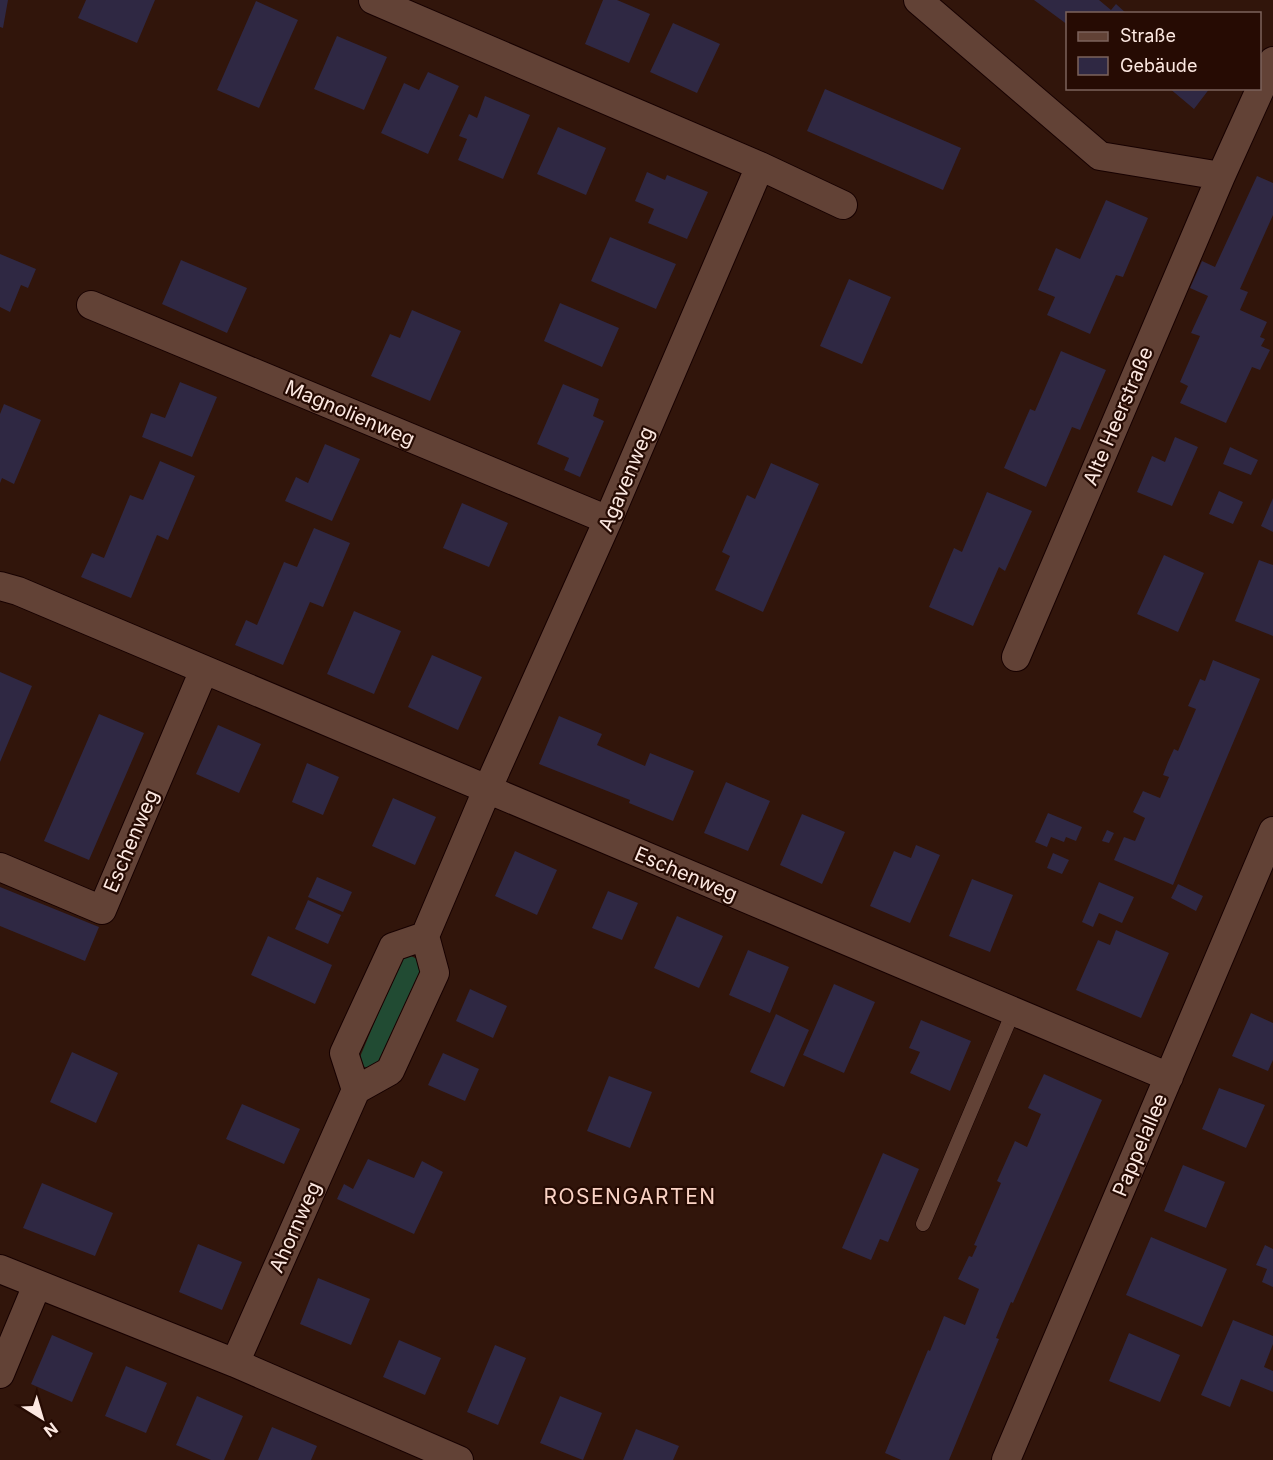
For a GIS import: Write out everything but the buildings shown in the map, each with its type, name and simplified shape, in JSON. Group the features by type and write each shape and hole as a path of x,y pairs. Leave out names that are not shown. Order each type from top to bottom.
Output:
{"street":[{"path":"373,0 760,166 843,205"},
{"path":"918,0 1100,156 1221,176"},
{"name":"Alte Heerstraße","path":"1261,88 1273,61"},
{"name":"Alte Heerstraße","path":"1016,657 1260,90"},
{"name":"Agavenweg","path":"487,790 608,520 760,166"},
{"name":"Magnolienweg","path":"91,305 608,520"},
{"name":"Eschenweg","path":"0,586 18,591 1168,1077"},
{"name":"Eschenweg","path":"0,867 102,910 204,670"},
{"path":"425,936 393,947 344,1053 356,1090 390,1071 435,973 425,936 487,790"},
{"name":"Pappelallee","path":"1006,1460 1273,831"},
{"name":"Ahornweg","path":"235,1363 356,1090"},
{"path":"0,1269 235,1363 441,1457"},
{"path":"0,1374 37,1285"}],"lane":[{"path":"922,1224 1013,1012"}],"green space":[{"path":"409,955 421,961 421,972 378,1064 371,1069 362,1066 360,1057 400,961"}],"district":[{"name":"ROSENGARTEN","path":"630,1196"}]}
